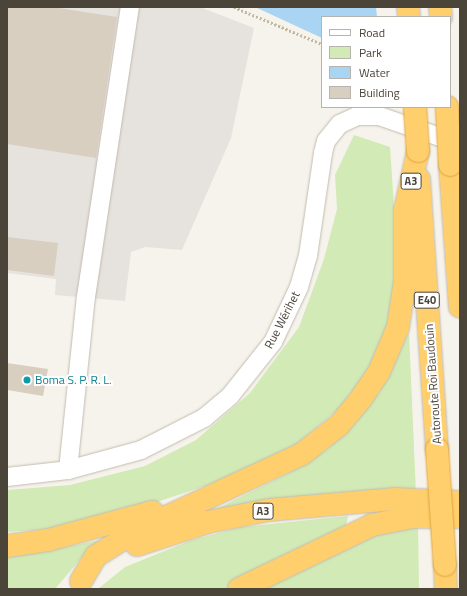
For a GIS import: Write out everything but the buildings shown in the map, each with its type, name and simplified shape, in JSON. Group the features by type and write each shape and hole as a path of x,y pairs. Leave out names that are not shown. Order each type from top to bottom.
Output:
{"highway":[{"name":"Autoroute Roi Baudouin","path":"415,108 446,589"},
{"path":"447,108 450,165 460,205"},
{"name":"A3","path":"78,585 96,556 136,531 202,499 284,465 321,440 360,400 379,372 398,327 403,302 405,210 418,151"},
{"name":"E40","path":"450,165 460,307"},
{"name":"A3","path":"7,546 82,532 202,499"},
{"name":"A3","path":"78,585 102,564 146,541 226,518 363,501 460,502"},
{"path":"239,589 372,525 412,517 460,517"}],"street":[{"path":"68,470 86,297 130,7"},
{"name":"Rue Wérihet","path":"7,477 68,470 106,462 174,436 204,418 253,371 273,342 299,287 308,256 326,141 340,124 357,116 379,116 460,144"}],"path":[{"path":"234,7 321,44"}],"shaded area":[{"path":"7,7 200,7 254,28 231,138 182,250 145,247 131,252 125,301 55,295 56,279 7,273"}],"green space":[{"path":"354,135 390,147 397,251 390,318 367,373 341,407 286,453 235,476 109,518 61,528 7,532 7,490 70,485 145,466 196,440 250,393 299,327 324,259 337,209 335,175"},
{"path":"409,332 416,494 202,516 289,473 328,449 379,393"},
{"path":"348,516 345,529 225,589 98,589 125,567 192,540 241,527"},
{"path":"418,523 419,589 255,589 360,538"},
{"path":"110,538 84,555 55,589 7,589 7,552 65,547"}],"water":[{"path":"255,7 460,7 451,16 321,16 321,38"}],"pier":[{"path":"376,7 460,7 460,104 451,100 451,16 377,16"}],"place":[{"name":"Boma S. P. R. L.","path":"27,380"}]}
